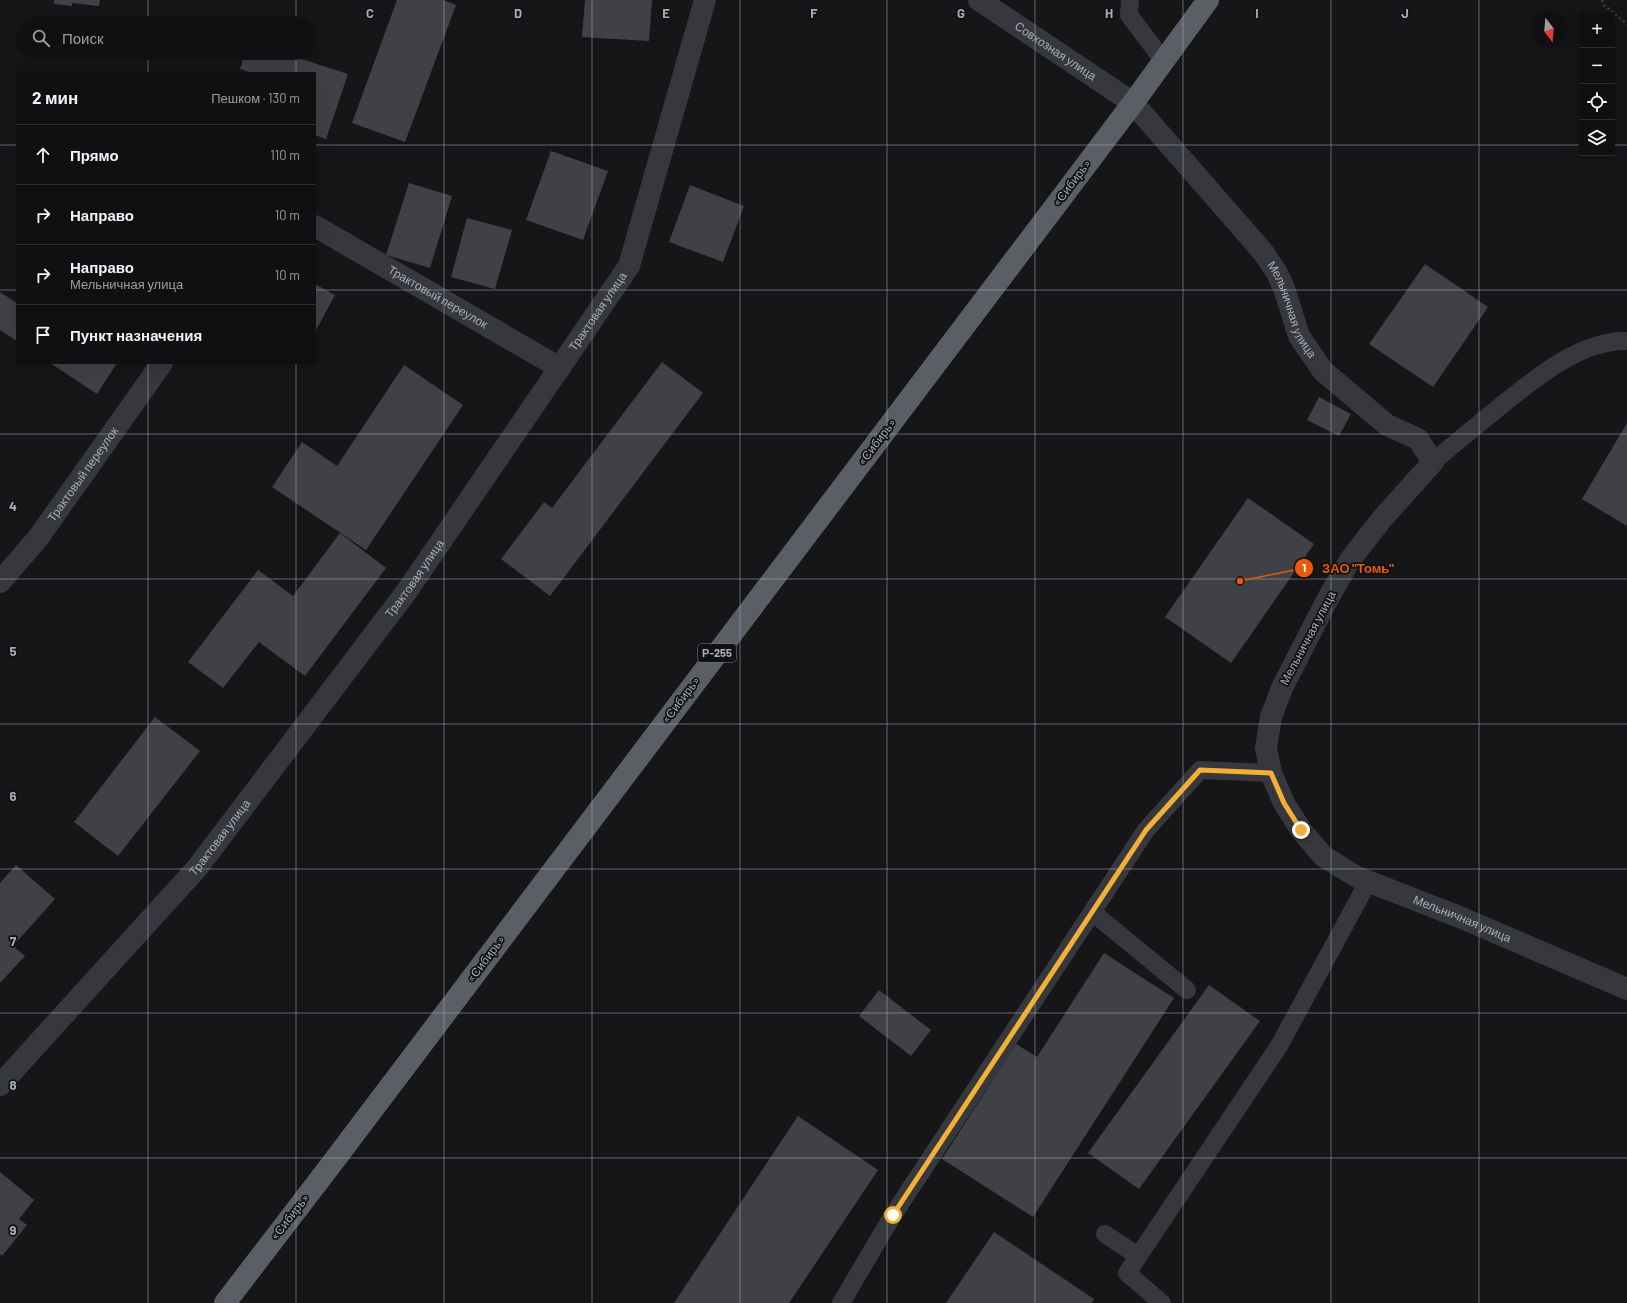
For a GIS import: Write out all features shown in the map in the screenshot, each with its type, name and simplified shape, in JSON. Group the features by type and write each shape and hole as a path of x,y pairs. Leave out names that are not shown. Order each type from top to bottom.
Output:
{"highway":[{"name":"«Сибирь»","path":"224,1303 340,1153 1133,103 1208,0"}],"street":[{"name":"Трактовая улица","path":"0,1085 197,868 407,591 629,266 705,0"},
{"name":"Совхозная улица","path":"989,3 1133,103"},
{"name":"Мельничная улица","path":"1133,103 1267,257 1284,288 1299,336 1323,371 1387,425 1418,439 1433,462 1381,520 1350,560 1323,607 1282,688 1271,717 1266,748 1271,773 1284,803 1301,830 1323,856 1357,877 1462,918 1627,989"},
{"name":"Трактовый переулок","path":"316,227 560,368"},
{"name":"Трактовый переулок","path":"0,582 38,538 161,364"}],"lane":[{"path":"1130,0 1128,15 1163,60"},
{"path":"1433,462 1535,378 1578,353 1614,341 1627,341"},
{"path":"841,1303 893,1215 1146,830 1200,770 1271,773"},
{"path":"1162,1303 1127,1273 1279,1046 1368,882"},
{"path":"1092,912 1187,990"},
{"path":"1106,1234 1138,1256"}],"path":[{"path":"1602,0 1604,5 1627,24"}],"building":[{"path":"54,0 100,0 99,6 72,3 72,6 54,4"},
{"path":"397,0 443,0 456,5 405,142 352,123"},
{"path":"585,0 652,0 649,41 582,37"},
{"path":"243,60 305,60 348,74 326,139 316,135 316,72 249,72 240,69"},
{"path":"551,151 608,171 583,240 526,220"},
{"path":"409,183 452,196 430,268 386,255"},
{"path":"690,185 744,206 723,262 669,242"},
{"path":"467,218 512,230 495,289 451,277"},
{"path":"1425,264 1488,307 1433,387 1369,344"},
{"path":"316,285 335,295 316,330"},
{"path":"0,292 16,302 16,340 0,330"},
{"path":"662,362 703,393 550,596 501,559 544,502 552,508"},
{"path":"52,364 116,364 97,394"},
{"path":"404,365 463,405 366,550 272,487 302,442 337,466"},
{"path":"1319,397 1351,414 1339,436 1307,420"},
{"path":"1627,423 1627,526 1582,499"},
{"path":"1248,498 1314,544 1231,663 1165,617"},
{"path":"340,533 386,568 305,676 259,642 223,688 188,662 258,570 293,596"},
{"path":"155,717 200,751 118,856 74,822"},
{"path":"16,865 55,899 13,946 25,956 0,983 0,883"},
{"path":"1104,953 1174,998 1033,1217 942,1159 1016,1044 1037,1057"},
{"path":"1209,985 1260,1021 1139,1189 1088,1153"},
{"path":"879,990 931,1030 911,1056 859,1016"},
{"path":"798,1116 878,1170 789,1303 674,1303"},
{"path":"0,1172 34,1200 19,1219 27,1225 2,1256 0,1254"},
{"path":"994,1232 1094,1299 1092,1303 946,1303"}],"place":[{"name":"ЗАО \"Томь\"","path":"1240,581"}],"route":[{"path":"893,1215 1146,830 1200,770 1271,773 1284,803 1301,830"}]}
